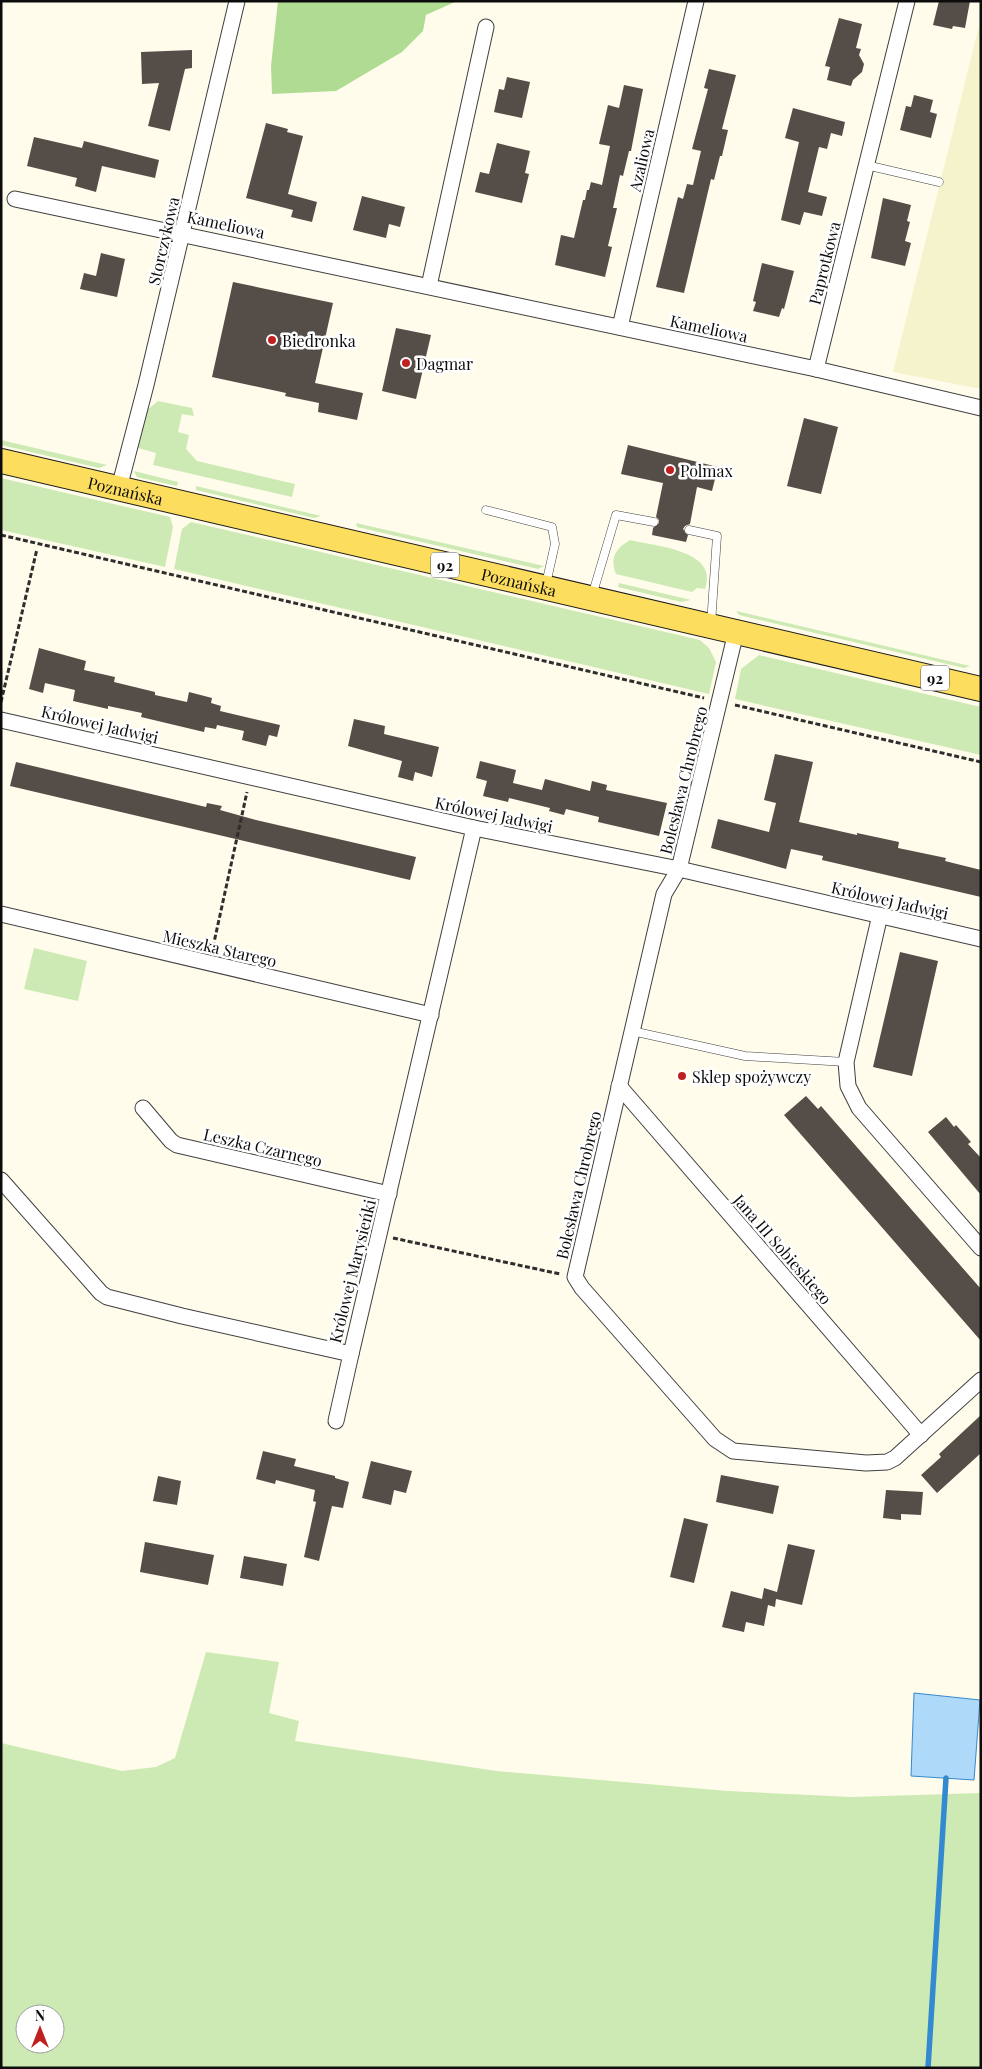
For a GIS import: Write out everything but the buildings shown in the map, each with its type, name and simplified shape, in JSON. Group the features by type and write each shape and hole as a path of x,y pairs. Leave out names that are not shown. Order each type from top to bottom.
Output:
{"main road":[{"name":"Poznańska","path":"1,461 981,689"}],"street":[{"name":"Storczykowa","path":"119,488 183,233 237,1"},
{"name":"Azaliowa","path":"620,327 696,1"},
{"name":"Paprotkowa","path":"816,369 907,1"},
{"path":"429,286 486,27"},
{"name":"Kameliowa","path":"16,199 816,369 981,408"},
{"name":"Bolesława Chrobrego","path":"736,632 679,869 664,894 575,1277 582,1288 714,1439 733,1451 876,1463 887,1462 921,1435 981,1380"},
{"name":"Królowej Jadwigi","path":"1,720 474,828 679,869 981,939"},
{"name":"Królowej Marysieńki","path":"1,1180 101,1293 107,1297 351,1354 474,828"},
{"name":"Mieszka Starego","path":"1,914 431,1015"},
{"path":"880,915 846,1062 848,1086 859,1108 981,1248"},
{"name":"Jana III Sobieskiego","path":"619,1086 921,1435"},
{"name":"Leszka Czarnego","path":"142,1108 171,1141 177,1145 389,1194"},
{"path":"336,1421 351,1354"}],"lane":[{"path":"866,165 939,182"},
{"path":"486,510 552,527 555,544 544,588"},
{"path":"591,599 616,515 654,522"},
{"path":"689,530 717,536 710,626"},
{"path":"632,1030 744,1056 846,1062"}],"path":[{"path":"1,535 981,762"},
{"path":"1,702 37,549"},
{"path":"209,963 250,777"},
{"path":"380,1235 575,1277"}],"shaded area":[{"path":"981,18 981,389 893,372"}],"green space":[{"path":"278,1 457,1 426,15 423,31 402,52 336,91 272,94 271,66"},
{"path":"158,401 192,408 194,416 182,414 178,432 189,435 186,449 197,461 295,484 292,497 153,465 156,453 138,448 147,410"},
{"path":"1,440 107,465 99,468 1,445"},
{"path":"134,471 178,482 177,486 137,477"},
{"path":"1,478 170,517 173,527 165,567 1,530"},
{"path":"196,486 321,516 314,518 196,490"},
{"path":"191,522 700,640 709,648 716,662 709,694 174,569 182,529"},
{"path":"356,523 544,566 538,569 357,527"},
{"path":"630,540 668,548 694,558 703,566 707,576 705,589 697,588 692,592 616,574 614,568 615,554 617,550"},
{"path":"619,583 691,600 681,602 618,587"},
{"path":"736,611 970,666 964,668 739,615"},
{"path":"759,655 981,707 981,755 735,699 741,669"},
{"path":"34,948 87,961 78,1001 24,989"},
{"path":"206,1652 279,1662 269,1713 299,1721 295,1741 497,1771 728,1791 851,1797 981,1793 981,2068 1,2068 1,1743 122,1771 156,1767 175,1758"}],"water":[{"path":"914,1693 980,1700 974,1780 911,1776"}],"waterway":[{"path":"928,2068 946,1778"}],"place":[{"name":"Biedronka","path":"272,340"},
{"name":"Dagmar","path":"406,363"},
{"name":"Polmax","path":"670,470"},
{"name":"Sklep spożywczy","path":"682,1076"}]}
